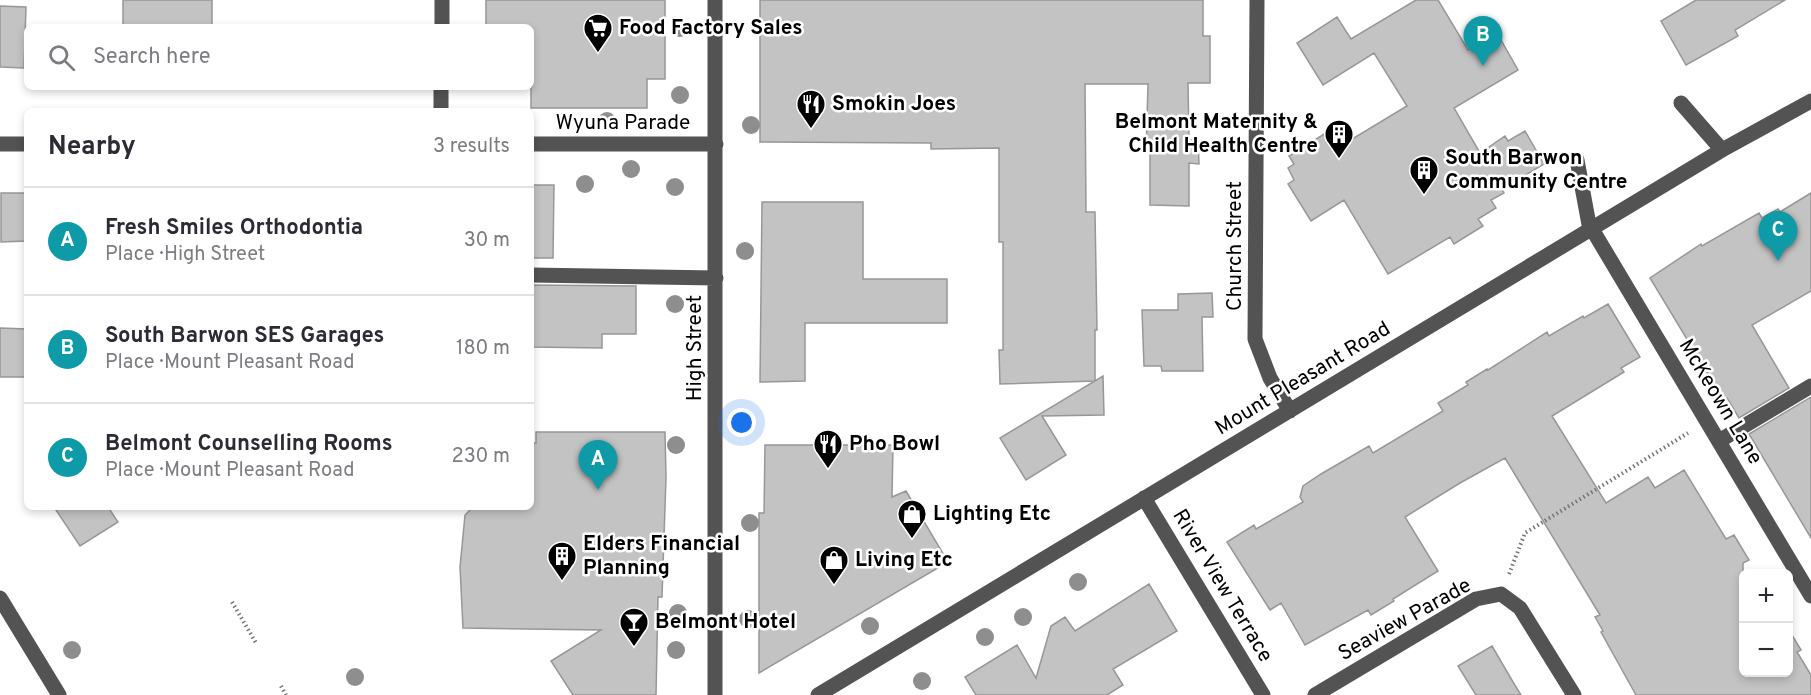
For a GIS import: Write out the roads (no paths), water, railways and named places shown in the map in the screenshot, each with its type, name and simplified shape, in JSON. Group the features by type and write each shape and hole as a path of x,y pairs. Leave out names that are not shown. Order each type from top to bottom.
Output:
{"street":[{"path":"442,0 442,24"},
{"name":"High Street","path":"715,695 716,0"},
{"name":"Church Street","path":"1257,0 1255,339 1270,378 1290,411"},
{"path":"441,90 441,108"},
{"name":"Mount Pleasant Road","path":"818,695 1722,150 1811,101"},
{"path":"1681,103 1722,150"},
{"path":"0,144 24,144"},
{"name":"Wyuna Parade","path":"534,144 716,144"},
{"path":"1577,160 1591,229"},
{"name":"McKeown Lane","path":"1591,229 1811,596"},
{"path":"534,275 716,278"},
{"path":"1719,441 1811,386"},
{"name":"River View Terrace","path":"1144,498 1263,695"},
{"name":"Seaview Parade","path":"1315,695 1476,599 1501,594 1520,608 1574,695"},
{"path":"0,598 59,695"}],"place":[{"name":"Food Factory Sales","path":"598,54"},
{"name":"South Barwon SES Garages","path":"1483,66"},
{"name":"Smokin Joes","path":"811,130"},
{"name":"Belmont Maternity & Child Health Centre","path":"1339,160"},
{"name":"South Barwon Community Centre","path":"1424,196"},
{"name":"Belmont Counselling Rooms","path":"1778,261"},
{"name":"Pho Bowl","path":"828,470"},
{"name":"Fresh Smiles Orthodontia","path":"598,490"},
{"name":"Lighting Etc","path":"912,540"},
{"name":"Elders Financial Planning","path":"562,582"},
{"name":"Living Etc","path":"834,586"},
{"name":"Belmont Hotel","path":"634,648"}]}
